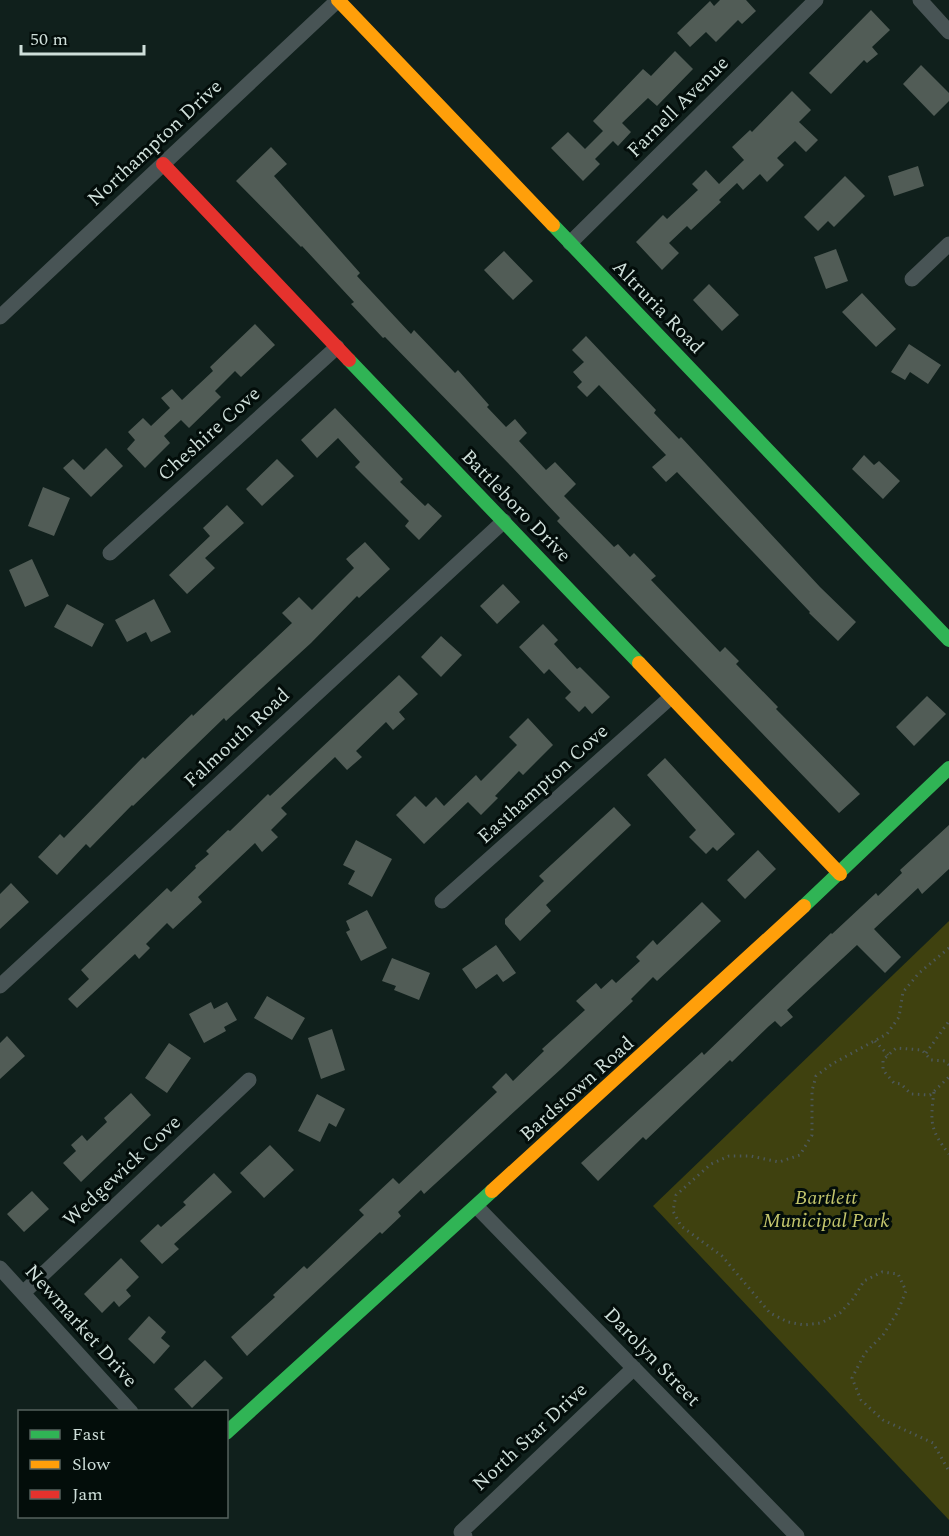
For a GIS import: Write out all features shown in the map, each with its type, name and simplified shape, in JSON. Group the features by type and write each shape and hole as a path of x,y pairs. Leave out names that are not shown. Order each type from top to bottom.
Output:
{"street":[{"name":"Northampton Drive","path":"0,317 338,0"},
{"name":"Altruria Road","path":"338,0 949,640"},
{"name":"Farnell Avenue","path":"570,243 816,0"},
{"path":"920,0 949,32"},
{"name":"Battleboro Drive","path":"163,164 840,874"},
{"path":"912,279 949,244"},
{"name":"Cheshire Cove","path":"110,553 337,347"},
{"name":"Falmouth Road","path":"0,986 504,521"},
{"name":"Easthampton Cove","path":"442,902 671,697"},
{"name":"Bardstown Road","path":"228,1431 477,1207 840,874 949,768"},
{"name":"Wedgewick Cove","path":"23,1293 249,1080"},
{"name":"Darolyn Street","path":"477,1207 797,1536"},
{"name":"Newmarket Drive","path":"0,1268 129,1410"},
{"name":"North Star Drive","path":"465,1536 461,1532 633,1368"}],"path":[{"path":"949,948 919,973 903,992 899,1017 887,1034 832,1064 816,1076 812,1091 812,1135 800,1155 779,1162 751,1156 729,1156 711,1164 676,1195 672,1211 681,1226 722,1256 770,1313 788,1322 821,1323 840,1313 853,1299 864,1281 882,1272 897,1274 906,1291 897,1314 883,1335 865,1353 852,1378 861,1400 883,1420 933,1443 949,1471"},
{"path":"926,1053 949,1021"},
{"path":"875,1041 888,1055"},
{"path":"949,1065 945,1061 931,1060 922,1050 896,1048 883,1060 883,1071 894,1083 901,1084 911,1094 930,1095 949,1077"},
{"path":"934,1091 931,1115 936,1138 949,1154"}],"green space":[{"name":"Bartlett Municipal Park","path":"949,921 949,1520 653,1206"}],"building":[{"path":"720,0 746,0 756,11 742,24 738,20 716,42 706,32 690,47 677,33 710,1 714,6"},
{"path":"871,10 890,30 872,47 878,54 867,63 864,60 831,94 809,73"},
{"path":"675,51 693,69 657,106 648,98 622,123 631,132 618,146 613,141 595,159 600,164 583,181 551,148 568,132 585,149 603,131 593,121 643,69 651,76"},
{"path":"921,65 949,93 949,101 934,116 903,84"},
{"path":"792,91 811,110 799,122 818,140 806,152 795,141 777,158 784,165 767,182 760,174 743,190 737,183 719,200 721,202 691,230 687,226 669,243 679,253 662,270 636,242 663,215 667,219 698,190 692,184 706,170 719,184 744,160 732,147 750,130 752,132"},
{"path":"271,147 287,164 274,176 360,273 357,276 411,334 414,330 455,373 458,370 506,427 515,419 527,433 519,441 546,470 555,462 576,484 564,496 614,547 618,544 630,557 634,553 656,576 651,580 720,652 725,647 739,661 736,664 778,707 776,709 860,794 839,813 557,521 560,518 511,466 385,337 383,338 351,304 354,302 302,246 236,181"},
{"path":"918,166 924,186 894,196 888,176"},
{"path":"845,176 865,196 834,227 828,221 818,231 804,217"},
{"path":"836,249 848,281 826,289 814,257"},
{"path":"504,251 533,281 513,300 484,270"},
{"path":"709,284 739,315 722,331 693,300"},
{"path":"862,293 896,329 876,347 842,312"},
{"path":"255,324 275,345 241,377 235,371 215,391 221,397 189,428 181,420 164,436 170,443 145,468 127,449 135,440 128,432 143,418 151,426 170,408 161,398 172,389 182,400 213,371 210,367"},
{"path":"586,336 656,410 654,413 679,439 681,437 820,587 856,622 838,641 677,472 666,482 652,467 666,455 599,385 587,397 577,387 582,382 573,372 584,362 572,350"},
{"path":"909,344 941,365 928,384 910,372 905,380 891,372"},
{"path":"335,408 403,479 400,482 425,506 428,503 442,516 419,540 405,526 409,521 355,467 360,462 338,438 317,458 301,440"},
{"path":"106,448 123,466 91,497 63,468 73,459 84,470"},
{"path":"864,455 874,465 879,461 900,481 883,499 852,469"},
{"path":"277,459 294,476 262,506 246,489"},
{"path":"43,487 70,498 54,536 28,526"},
{"path":"227,505 244,523 205,558 215,568 187,594 169,575 210,536 203,528"},
{"path":"365,542 390,569 359,598 357,596 311,643 226,721 224,718 90,848 86,844 57,875 38,857 60,834 64,838 143,757 145,759 192,714 193,716 292,623 282,613 299,597 312,610 354,568 346,559"},
{"path":"32,559 49,596 25,607 9,570"},
{"path":"503,584 520,602 497,624 480,606"},
{"path":"154,599 171,632 151,642 146,632 127,642 115,620"},
{"path":"67,604 104,624 92,647 54,627"},
{"path":"543,624 558,640 554,644 577,669 580,667 610,697 592,714 585,706 579,712 565,698 571,692 549,669 544,674 519,647"},
{"path":"441,636 462,655 441,677 421,657"},
{"path":"399,675 418,694 399,712 405,719 393,730 386,722 356,751 362,757 347,770 335,757 281,808 287,814 271,830 278,837 262,852 255,843 198,897 202,902 173,929 167,923 146,944 150,948 139,959 135,954 77,1008 68,999 89,979 81,970 167,888 171,892 209,854 206,851 228,830 230,831 268,794 270,796"},
{"path":"927,696 946,714 914,746 896,727"},
{"path":"528,718 553,745 523,775 519,771 495,796 498,798 481,815 468,802 424,844 396,815 415,796 426,807 436,797 444,806 476,775 481,781 517,745 509,737"},
{"path":"665,758 735,834 717,851 713,847 706,854 689,837 696,830 647,775"},
{"path":"614,807 631,825 546,905 551,911 520,941 505,924 505,919 544,881 539,876"},
{"path":"949,825 949,869 922,894 918,888 874,929 901,957 885,973 857,945 787,1010 793,1017 781,1027 775,1021 769,1026 646,1140 643,1137 598,1181 581,1163 702,1052 704,1055 831,933 876,893 878,896 902,873 900,870"},
{"path":"356,840 392,859 372,897 348,884 355,871 343,865"},
{"path":"758,850 776,869 745,899 727,880"},
{"path":"11,883 29,902 0,929 0,894"},
{"path":"702,902 721,921 657,981 653,977 631,999 633,1001 561,1069 424,1194 421,1190 398,1212 401,1216 382,1234 380,1232 247,1356 231,1337 275,1297 273,1295 304,1266 307,1269 364,1215 359,1210 393,1178 399,1184 497,1092 492,1087 506,1073 513,1081 544,1051 542,1049 585,1010 576,1001 596,983 601,989 612,979 616,983 640,961 636,957 653,940 657,945"},
{"path":"367,910 387,948 361,961 346,932 350,930 346,921"},
{"path":"496,945 516,973 503,982 497,974 476,989 462,969"},
{"path":"392,958 430,973 419,1000 394,990 396,986 382,981"},
{"path":"267,996 305,1018 292,1040 254,1018"},
{"path":"211,1002 214,1009 227,1002 237,1020 224,1027 226,1031 204,1043 189,1014"},
{"path":"332,1029 345,1070 321,1079 308,1038"},
{"path":"7,1036 25,1056 0,1079 0,1043"},
{"path":"169,1043 191,1058 167,1093 145,1078"},
{"path":"131,1093 151,1115 81,1182 63,1163 76,1151 71,1145 82,1135 87,1141 107,1122 104,1118"},
{"path":"317,1094 345,1109 336,1127 329,1123 320,1142 298,1131"},
{"path":"270,1145 294,1170 264,1198 240,1173"},
{"path":"214,1173 232,1192 174,1244 179,1249 162,1264 140,1241 158,1224 161,1227 186,1205 183,1202"},
{"path":"32,1191 49,1209 24,1232 7,1214"},
{"path":"121,1258 139,1277 126,1290 131,1296 119,1307 114,1301 102,1313 84,1294"},
{"path":"149,1316 166,1332 161,1338 170,1346 154,1364 128,1339"},
{"path":"205,1360 223,1378 192,1408 174,1389"}],"traffic: fast":[{"path":"553,225 949,640"},
{"path":"349,360 639,663"},
{"path":"804,906 949,768"},
{"path":"228,1431 492,1191"}],"traffic: slow":[{"path":"338,0 553,225"},
{"path":"639,663 840,874"},
{"path":"492,1191 804,906"}],"traffic: jam":[{"path":"163,164 349,360"}]}
